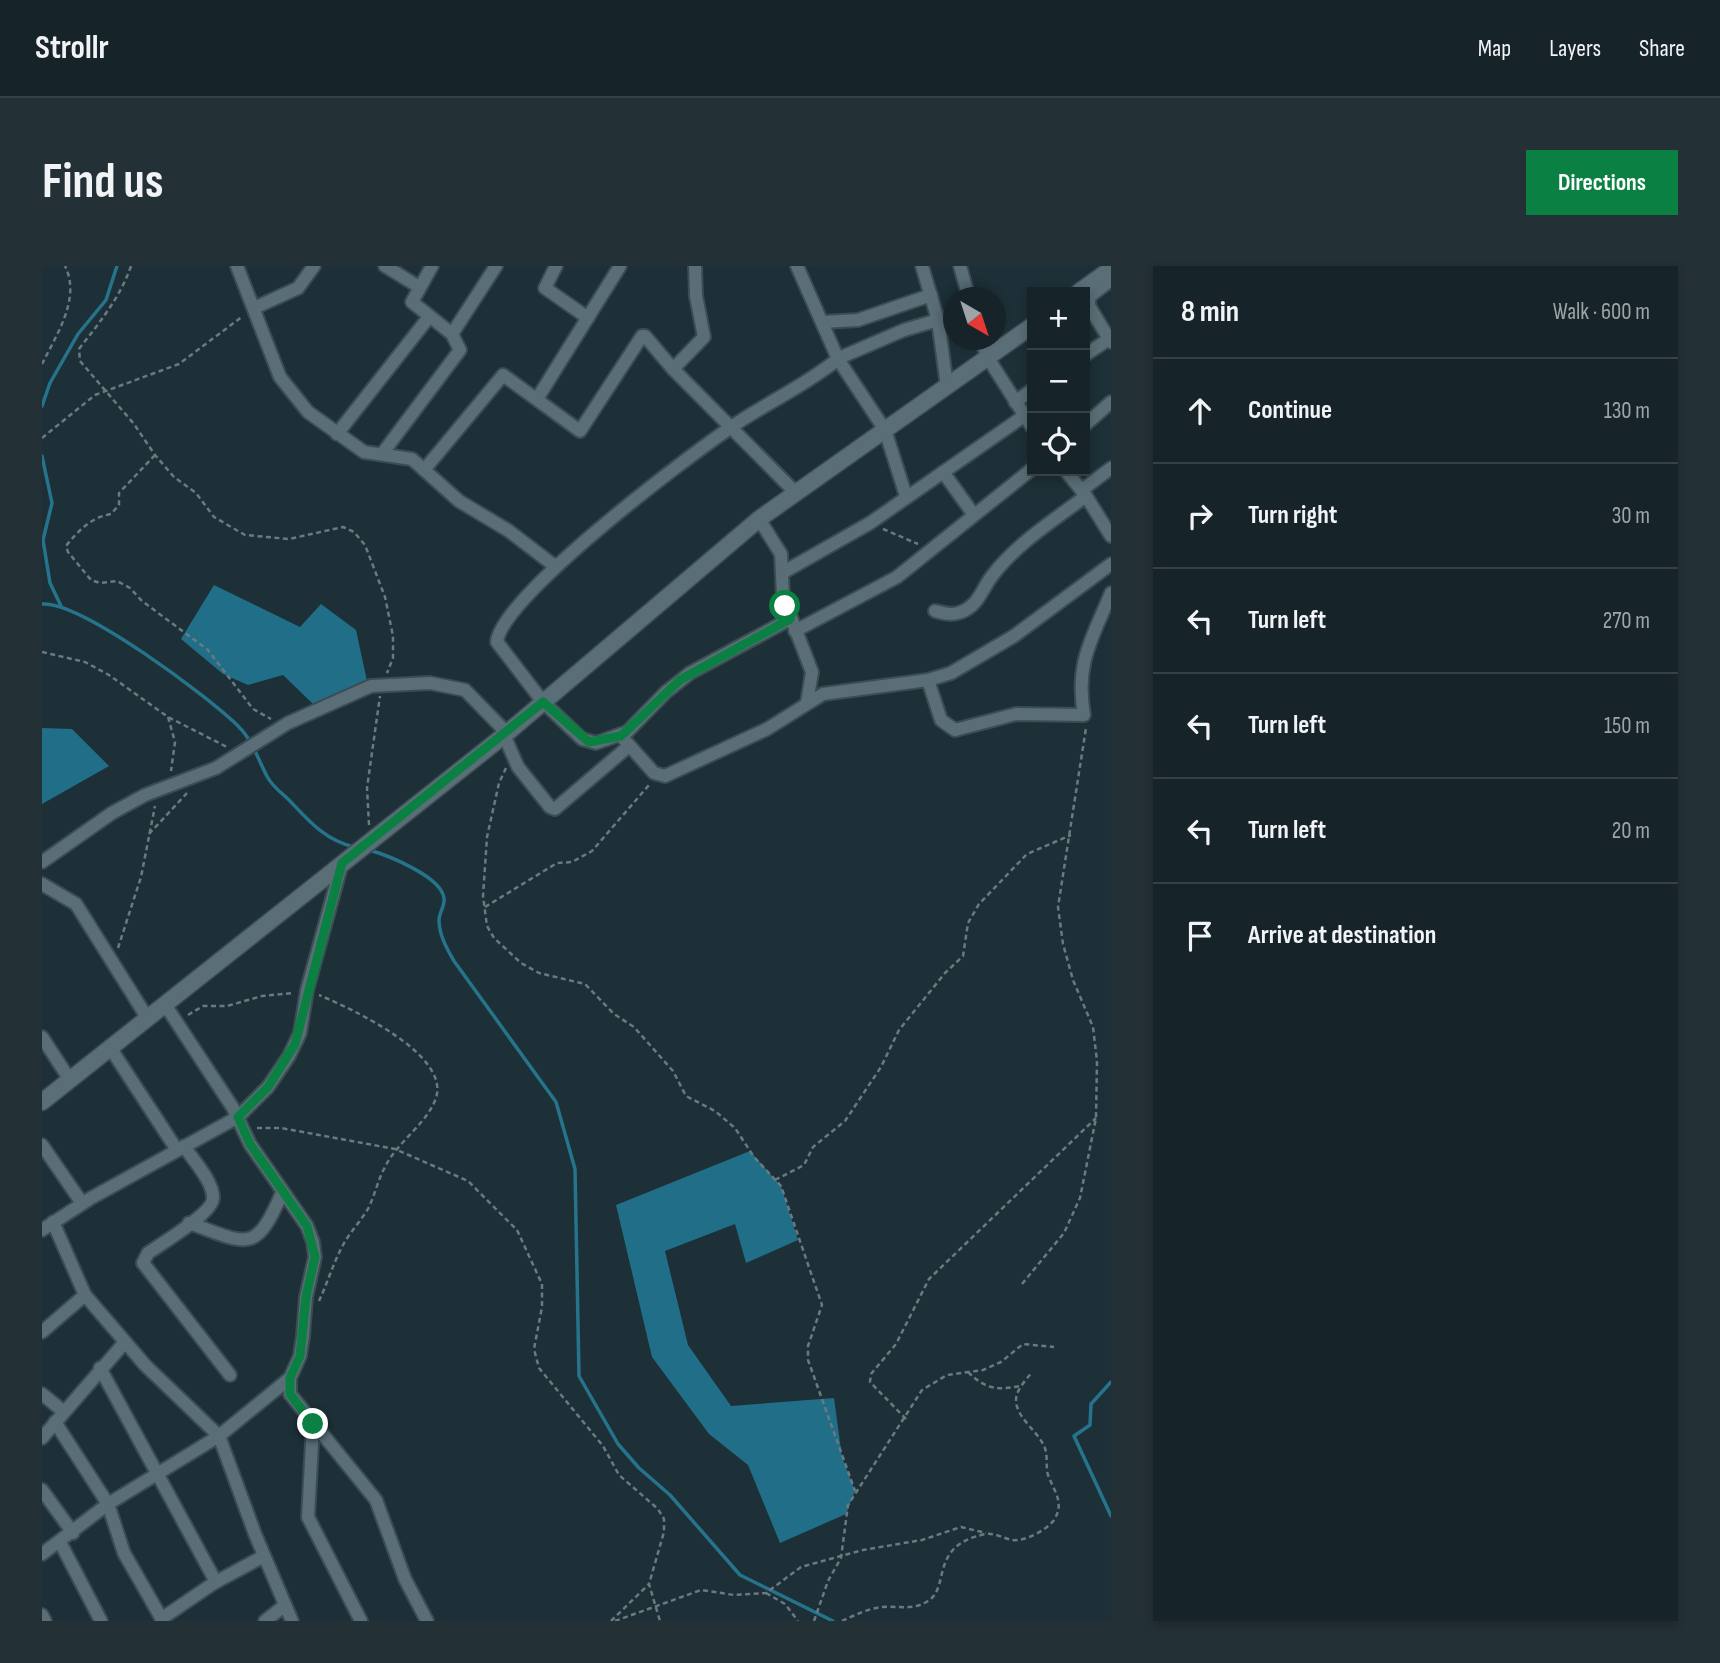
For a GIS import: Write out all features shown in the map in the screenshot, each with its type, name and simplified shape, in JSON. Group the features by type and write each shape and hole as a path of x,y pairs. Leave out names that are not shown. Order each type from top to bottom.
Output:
{"street":[{"path":"237,266 286,386 308,412 364,452 407,456 459,501 509,531 552,564 558,565"},
{"path":"254,308 298,288 314,266"},
{"path":"385,266 419,287"},
{"path":"382,454 458,354 460,346 452,334 412,302 432,266"},
{"path":"452,334 496,266"},
{"path":"538,266 553,270 545,288 588,318"},
{"path":"537,399 620,266"},
{"path":"673,369 704,337 696,296 695,266"},
{"path":"797,266 838,358 884,430 906,496"},
{"path":"922,266 938,320 947,386"},
{"path":"960,266 966,287"},
{"path":"1086,287 1111,269"},
{"path":"1090,352 1110,340 1089,306 1089,297 1111,280"},
{"path":"822,322 858,320 931,295"},
{"path":"337,434 429,317"},
{"path":"938,320 904,330 838,358 729,429 631,503 558,565 518,605 497,638 502,651 543,702 589,742 625,741 660,776 766,729 807,703 834,690 928,680 951,673 989,653 1111,564"},
{"path":"42,1102 506,734 759,519 1027,330"},
{"path":"424,470 503,375 580,431 642,336 645,336 729,429 795,492"},
{"path":"985,350 1027,420"},
{"path":"1015,402 1027,394"},
{"path":"1090,421 1111,402"},
{"path":"782,573 870,523 943,472 1027,423"},
{"path":"935,611 951,614 970,607 985,589 991,576 1020,547 1111,468"},
{"path":"943,472 974,515"},
{"path":"42,862 112,813 240,755 288,723 371,687 430,683 465,690 473,695 506,734 511,755 546,803 555,809 625,741 680,680 793,625 877,589 931,550 1027,473"},
{"path":"1070,476 1111,536"},
{"path":"759,519 781,554 782,589 812,672 807,703"},
{"path":"928,680 942,720 954,730 1016,714 1084,715 1081,696 1082,662 1111,593"},
{"path":"292,1621 264,1556 219,1436 125,1342 85,1295 48,1226 82,1203 180,1148 240,1122 289,1056 300,1033 307,990 342,863"},
{"path":"42,884 76,904 148,1019"},
{"path":"166,1006 282,1193 307,1226 315,1257 306,1297 300,1356 290,1378 290,1394 313,1424 345,1458 376,1500 405,1579 427,1621"},
{"path":"42,1037 69,1080"},
{"path":"111,1049 213,1198 205,1213 148,1253 144,1263 230,1375"},
{"path":"42,1145 82,1203"},
{"path":"189,1223 230,1238 251,1239 260,1235 269,1222 282,1193"},
{"path":"42,1332 85,1295"},
{"path":"42,1438 125,1342"},
{"path":"100,1368 135,1438 158,1473 216,1582"},
{"path":"42,1554 108,1504 219,1436 290,1378"},
{"path":"42,1394 63,1411"},
{"path":"55,1422 108,1504 124,1553 162,1620 216,1582 264,1556"},
{"path":"313,1424 308,1517 361,1621"},
{"path":"42,1490 73,1533"},
{"path":"60,1542 101,1621"},
{"path":"265,1621 284,1606"},
{"path":"42,1615 45,1621"}],"path":[{"path":"42,365 72,294 72,279 65,266"},
{"path":"131,266 125,284 108,312 79,349 80,361 134,424 155,456 174,477 196,493 214,517 245,536 289,539 343,527 354,532 365,545"},
{"path":"42,438 95,395 132,384 189,358 254,308"},
{"path":"155,456 119,493 119,505 111,514 97,516 85,524 66,546 68,552 91,580 100,583 117,581 130,588 142,601 208,650 253,709 275,721 288,723"},
{"path":"870,523 931,550"},
{"path":"42,652 85,662 109,675 168,717 240,755"},
{"path":"1022,1284 1064,1233 1080,1198 1096,1118 1097,1062 1093,1027 1073,980 1063,944 1058,908 1071,835 1080,760 1087,736 1084,715"},
{"path":"113,963 141,877 161,789 174,765 174,742 168,717"},
{"path":"511,755 490,814 485,907 487,926 494,938 521,963 539,973 585,984 655,1049 673,1071 687,1096 715,1111 735,1128 754,1157 781,1186 822,1305 808,1346 807,1360 855,1491"},
{"path":"485,907 557,863 572,862 592,851 639,794 660,776"},
{"path":"149,834 189,791"},
{"path":"775,1180 804,1165 813,1147 845,1121 881,1067 900,1030 945,972 963,956 968,923 979,904 1027,854 1071,835"},
{"path":"177,1023 203,1006 227,1006 262,996 307,990 341,1004 390,1032 421,1056 437,1079 436,1096 431,1108 395,1149 368,1208 342,1245 317,1306"},
{"path":"906,1419 870,1382 871,1374 896,1344 929,1279 1096,1118"},
{"path":"240,1122 395,1149 468,1181 517,1230 542,1284 542,1307 534,1349 539,1368 603,1446 620,1475 658,1509 664,1519 664,1532 649,1584 613,1621"},
{"path":"814,1621 819,1602 841,1558 848,1505 906,1419 922,1390 947,1375 983,1370 1001,1362 1023,1344 1054,1347"},
{"path":"968,1372 991,1389 1022,1385"},
{"path":"613,1621 701,1590 734,1595 766,1593 801,1567 863,1550 922,1540 961,1527 1015,1541 1047,1527 1054,1519 1059,1506 1057,1492 1048,1475 1047,1451 1020,1414 1016,1402 1022,1385 1031,1372"},
{"path":"842,1621 878,1607 911,1608 929,1601 937,1593 943,1562 951,1552 987,1534"},
{"path":"649,1584 660,1621"},
{"path":"766,1593 785,1604 798,1621"}],"shaded area":[{"path":"214,585 300,627 321,604 356,630 367,681 313,704 283,675 248,685 223,674 181,639"},
{"path":"42,728 72,729 109,766 42,804"},
{"path":"750,1151 781,1186 798,1240 746,1263 735,1224 665,1251 688,1345 731,1406 834,1398 842,1457 855,1491 846,1514 780,1543 748,1465 709,1434 652,1357 616,1205"}],"waterway":[{"path":"42,406 50,383 78,334 106,300 117,266"},
{"path":"42,456 52,503 43,540 50,583 61,606"},
{"path":"42,604 60,607 114,634 201,695 244,733 275,787 319,829 335,840 354,847"},
{"path":"369,850 413,868 425,875 441,891 444,902 439,926 449,952 556,1102 575,1169 579,1376 618,1444 639,1468 670,1495 740,1575 833,1621"},
{"path":"1111,1382 1091,1404 1090,1425 1074,1436 1111,1516"}],"route":[{"path":"313,1424 290,1394 290,1378 300,1356 306,1297 315,1257 313,1241 307,1226 250,1144 238,1117 268,1087 289,1056 300,1033 307,990 342,863 543,702 582,739 596,743 614,739 633,726 680,680 704,664 790,619 785,606"}]}
